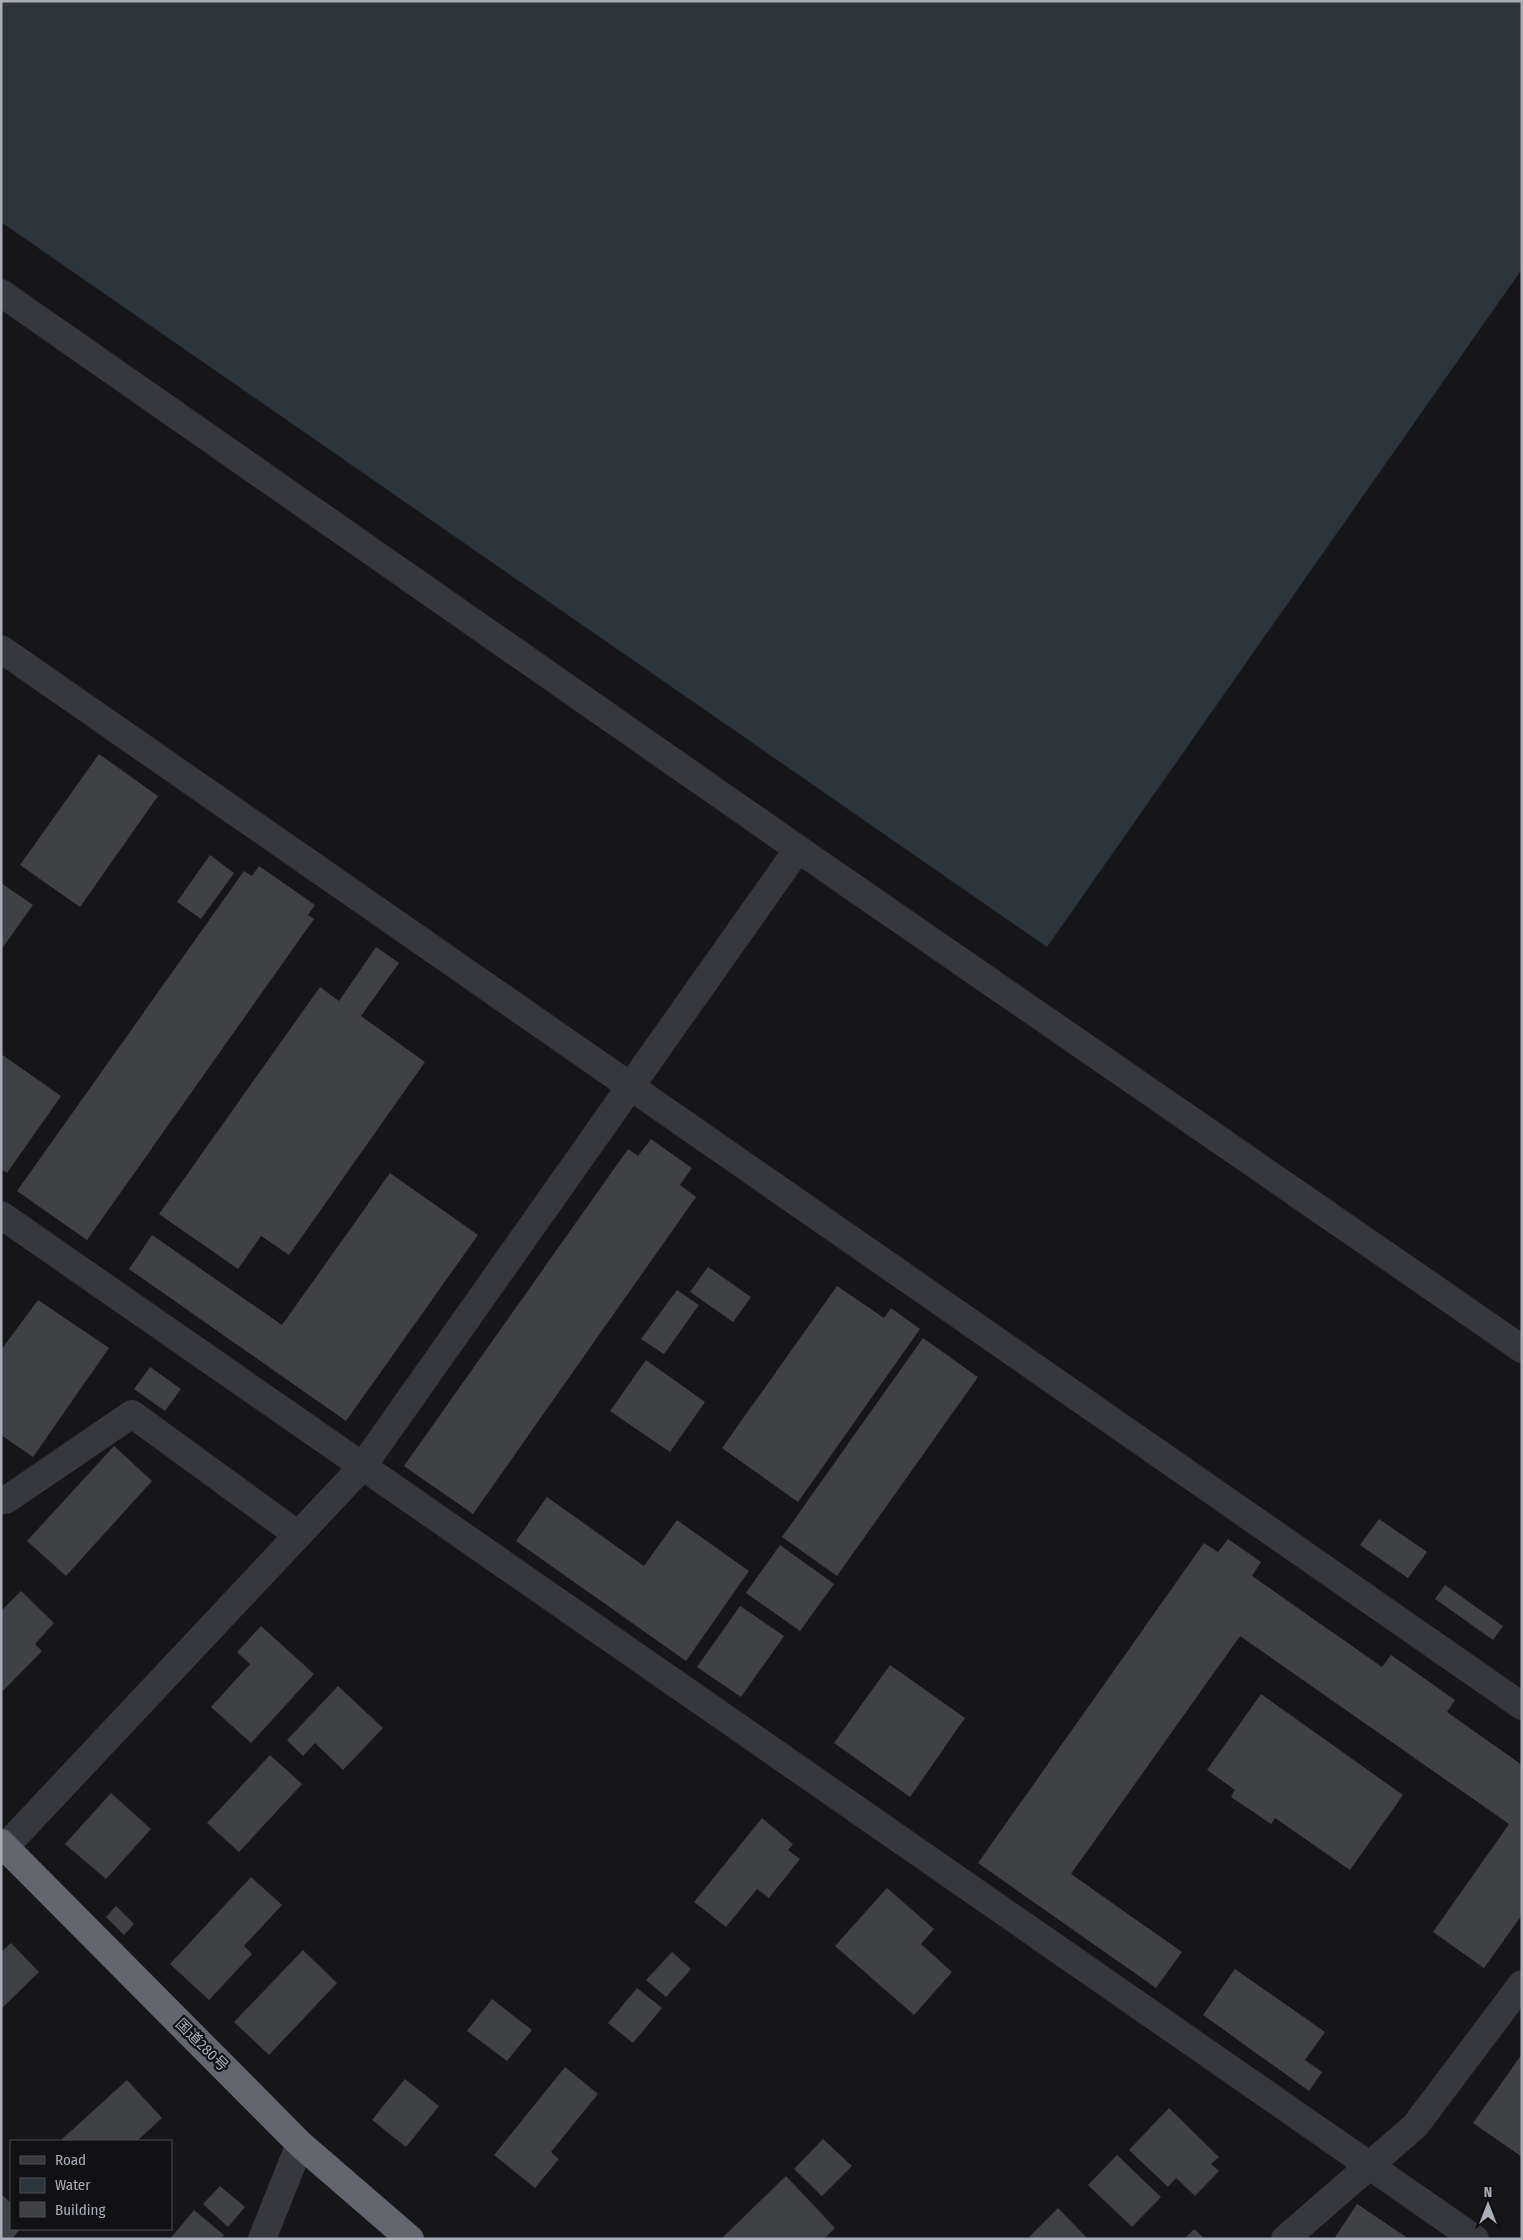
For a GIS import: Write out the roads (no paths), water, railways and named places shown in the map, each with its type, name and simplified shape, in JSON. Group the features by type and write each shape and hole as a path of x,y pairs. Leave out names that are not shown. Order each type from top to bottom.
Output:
{"highway":[{"name":"国道280号","path":"3,1845 300,2144 410,2239"}],"street":[{"path":"1,293 798,849 1522,1349"},
{"path":"1,649 1522,1706"},
{"path":"3,1845 362,1467 798,849"},
{"path":"1,1215 1475,2239"},
{"path":"6,1500 132,1414 298,1535"},
{"path":"1285,2239 1415,2126 1522,1984"},
{"path":"262,2239 300,2144"}],"water":[{"path":"1,1 1522,1 1522,269 1047,947 1,222"}]}
